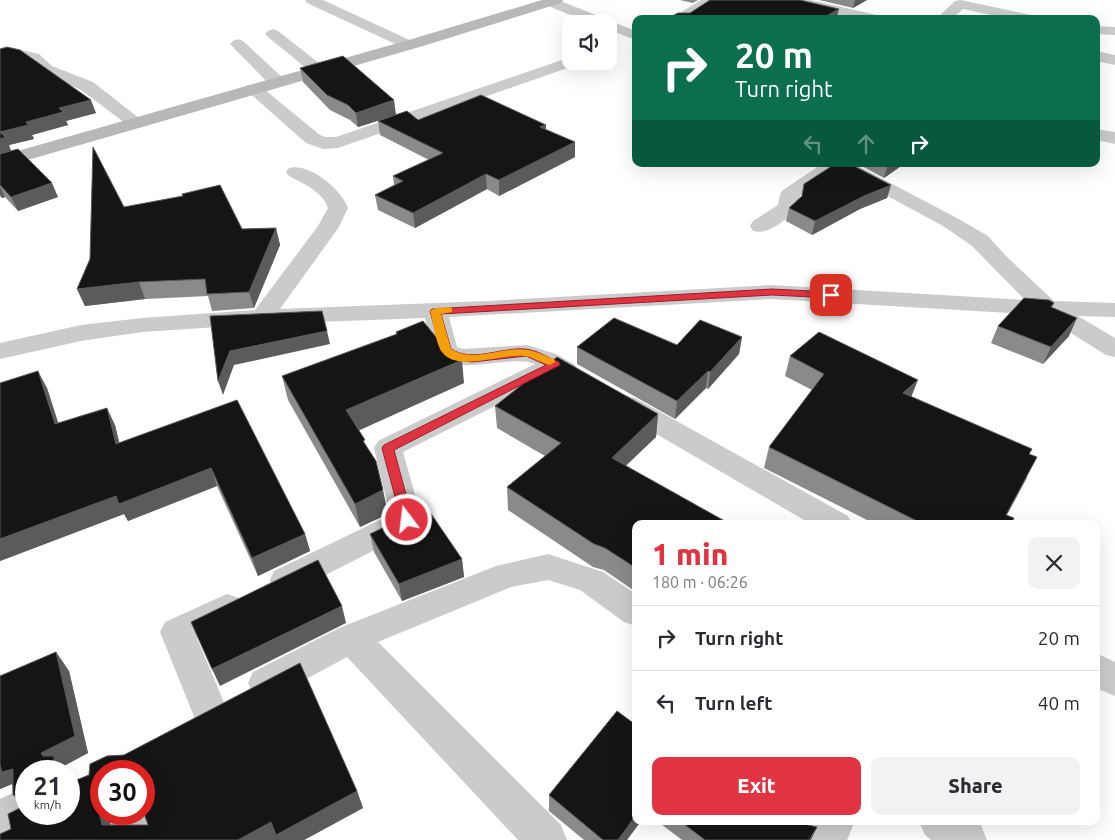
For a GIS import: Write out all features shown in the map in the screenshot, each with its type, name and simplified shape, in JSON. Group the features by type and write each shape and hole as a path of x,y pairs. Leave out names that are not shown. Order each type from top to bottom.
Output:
{"street":[{"path":"312,0 409,45"},
{"path":"684,15 711,0"},
{"path":"794,0 859,15"},
{"path":"939,0 963,2 1015,15"},
{"path":"0,162 483,24 554,1 586,15"},
{"path":"947,15 963,2"},
{"path":"617,29 632,36"},
{"path":"1100,30 1115,31"},
{"path":"273,34 318,70"},
{"path":"618,46 632,40"},
{"path":"238,44 277,82"},
{"path":"8,52 33,57 46,69 86,86 135,122"},
{"path":"1100,57 1115,60"},
{"path":"252,89 313,138 323,143 338,142 562,65"},
{"path":"1100,135 1115,138"},
{"path":"761,226 788,208 790,194 830,167"},
{"path":"846,167 950,222 980,241 998,261 1048,308 1115,349"},
{"path":"262,317 328,227 338,208 336,200 329,192 296,172"},
{"path":"0,351 81,333 142,325 262,317 435,311 772,292 1048,308 1115,310"},
{"path":"435,311 446,351 455,357 472,358 516,352 528,353 555,365 831,520"},
{"path":"555,365 388,448 407,520 177,632 197,719 351,638 507,575 548,567 591,581 632,609"},
{"path":"351,638 546,840"},
{"path":"1100,672 1115,680"},
{"path":"0,820 15,812"},
{"path":"132,825 137,840"},
{"path":"824,840 833,825"},
{"path":"945,825 966,840"}],"building":[{"path":"710,0 800,0 839,9 828,15 674,15 678,13 690,13"},
{"path":"7,47 20,50 91,100 59,108 63,112 26,122 28,125 0,132 0,49"},
{"path":"343,56 394,100 356,113 348,105 327,95 300,68"},
{"path":"481,95 546,125 540,127 575,142 499,180 486,174 413,213 375,195 403,181 393,176 443,153 378,121 407,111 418,120"},
{"path":"0,132 5,137 0,139"},
{"path":"93,147 124,207 183,196 182,194 220,185 242,229 276,228 249,292 207,294 205,279 139,282 77,289 90,259"},
{"path":"18,149 52,183 11,197 0,185 0,154"},
{"path":"830,167 856,167 891,185 864,196 815,221 789,208 802,196 804,184"},
{"path":"1024,298 1049,300 1054,303 1051,307 1077,318 1051,347 998,326"},
{"path":"322,311 327,331 230,351 218,381 210,316"},
{"path":"614,318 677,345 700,320 742,337 710,372 708,371 677,401 577,347"},
{"path":"423,321 436,337 442,340 462,360 346,410 376,461 383,490 355,504 282,376 397,334 396,332"},
{"path":"819,332 918,380 903,393 1032,449 1029,454 1037,457 1006,515 1014,518 1013,520 915,520 769,447 824,374 790,356"},
{"path":"557,357 658,414 612,458 723,520 632,520 632,565 605,548 594,544 507,487 561,443 495,406"},
{"path":"38,371 55,424 107,408 116,444 237,400 305,534 252,558 211,468 119,504 116,496 0,539 0,383"},
{"path":"423,502 462,559 399,584 370,534 416,512"},
{"path":"318,560 342,606 212,669 191,622"},
{"path":"56,652 75,736 41,753 43,756 54,756 54,760 15,760 15,795 13,795 13,769 2,772 0,765 0,676"},
{"path":"300,663 357,791 276,835 271,822 238,840 0,840 0,834 11,829 8,814 15,810 15,825 80,825 80,779 89,775 90,764 90,825 155,825 155,760 98,760 107,756 124,755"},
{"path":"617,711 632,722 632,821 618,840 603,840 549,795"},
{"path":"685,825 808,825 817,827 809,840 705,840"}],"slow traffic":[{"path":"449,310 435,311 446,351 455,357 472,358 516,352 528,353 550,362"}],"route":[{"path":"407,520 388,448 555,365 528,353 516,352 472,358 455,357 446,351 435,311 772,292 831,295"}]}
